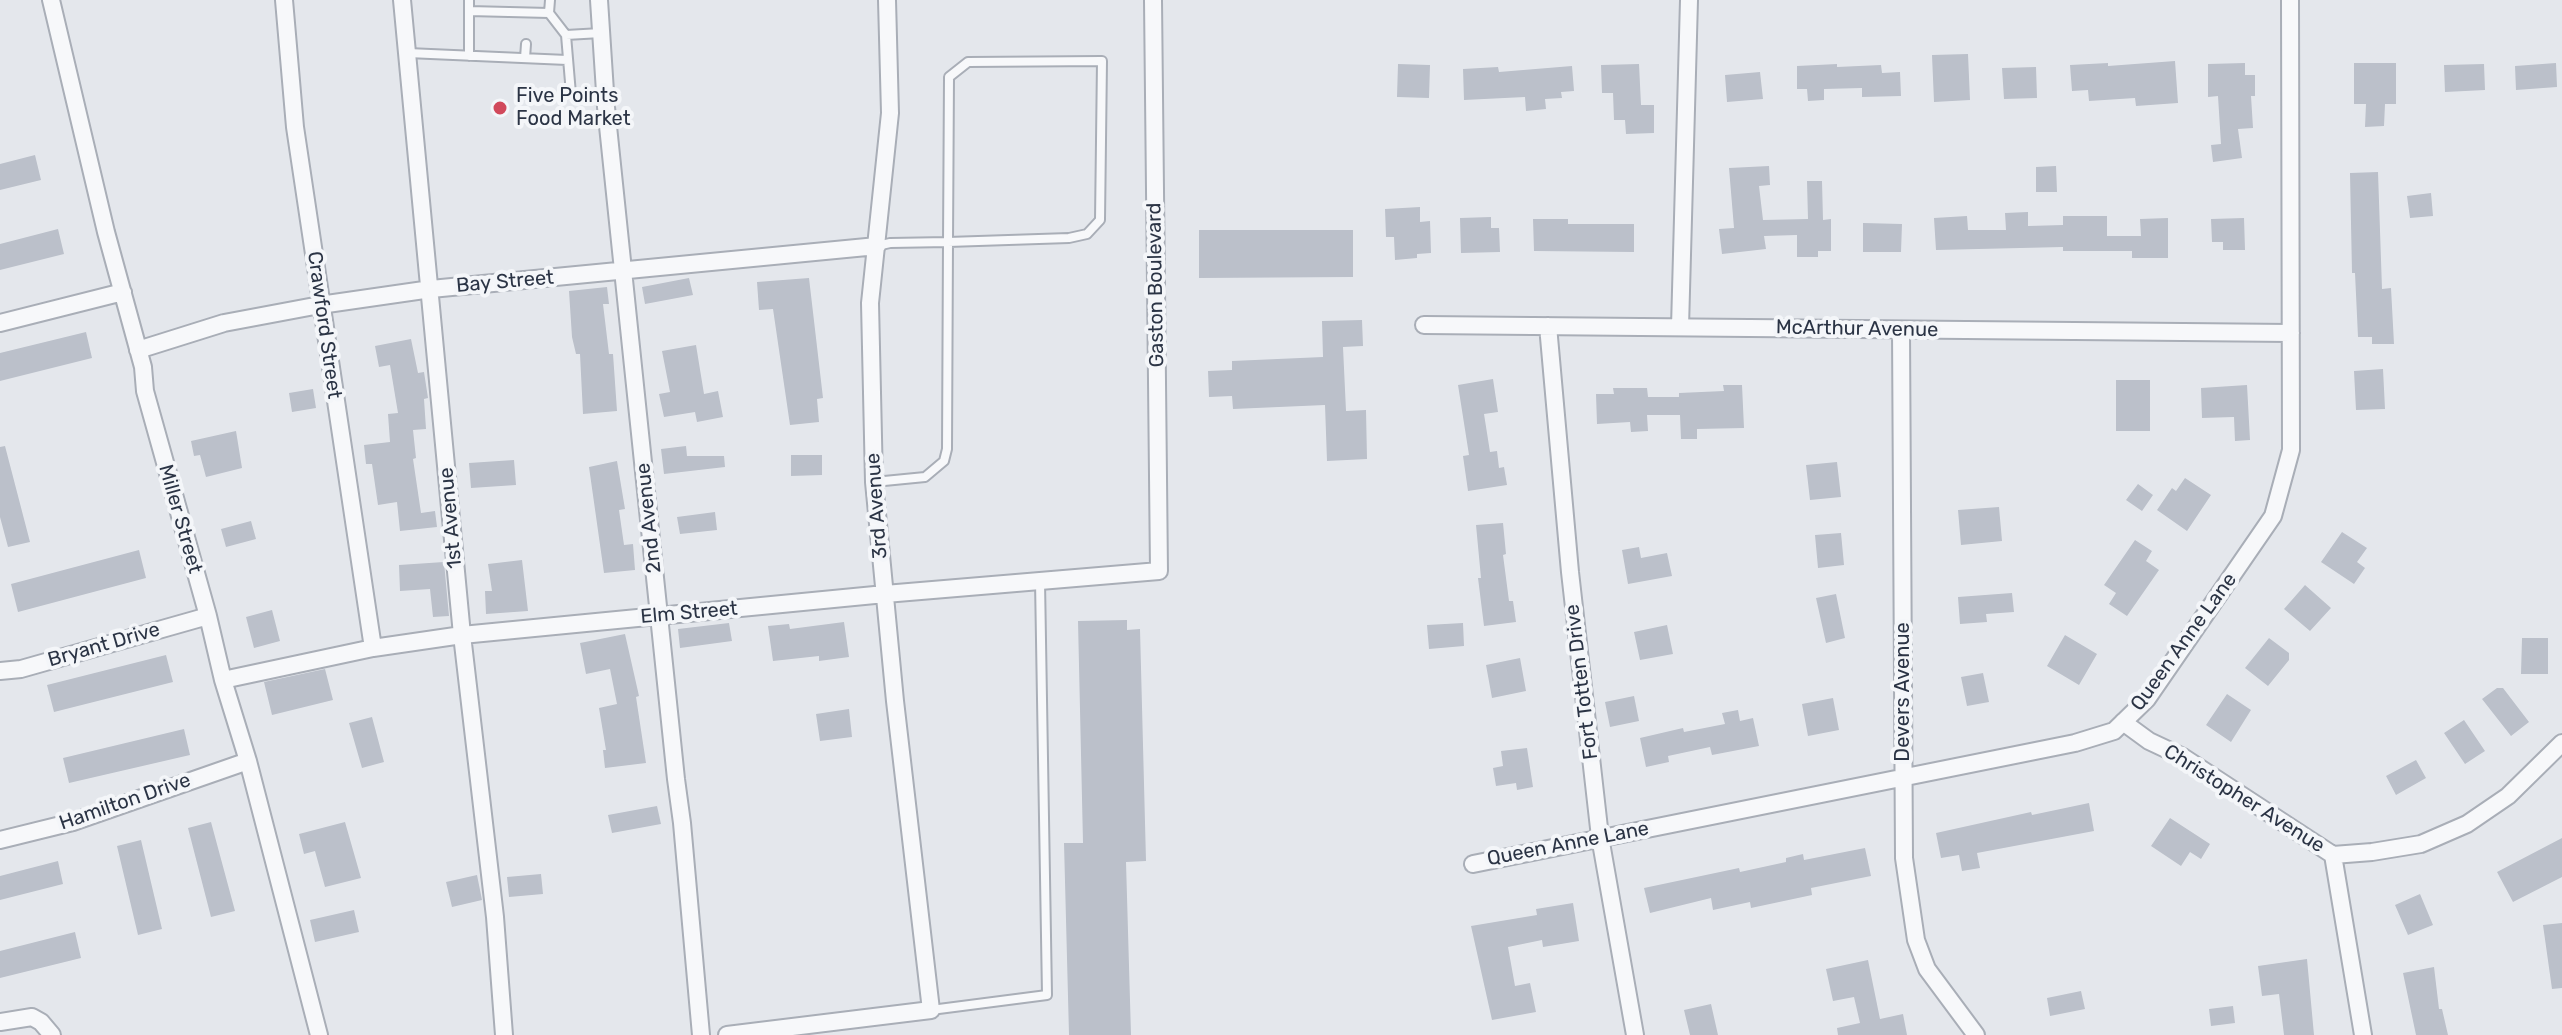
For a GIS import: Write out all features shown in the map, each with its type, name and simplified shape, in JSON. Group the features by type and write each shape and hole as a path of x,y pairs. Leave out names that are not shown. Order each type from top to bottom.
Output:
{"street":[{"name":"Miller Street","path":"51,0 138,350 145,391 248,761 319,1035"},
{"name":"Crawford Street","path":"284,0 295,127 373,648"},
{"name":"1st Avenue","path":"402,0 462,635 495,917 504,1035"},
{"name":"2nd Avenue","path":"599,0 623,271 682,823 701,1035"},
{"name":"3rd Avenue","path":"887,0 890,113 870,303 874,482 931,1010"},
{"name":"Gaston Boulevard","path":"1153,0 1159,571"},
{"path":"1680,327 1689,0"},
{"name":"Queen Anne Lane","path":"1473,864 2075,743 2114,731 2147,699 2273,516 2291,450 2290,0"},
{"name":"Bay Street","path":"138,350 224,323 431,289 877,246"},
{"path":"0,323 123,292"},
{"name":"McArthur Avenue","path":"1424,325 2291,333"},
{"name":"Fort Totten Drive","path":"1548,326 1570,572 1600,837 1635,1035"},
{"name":"Devers Avenue","path":"1901,330 1904,858 1916,940 1927,969 1976,1035"},
{"name":"Elm Street","path":"223,680 373,648 462,635 1159,571"},
{"name":"Bryant Drive","path":"0,671 21,669 208,616"},
{"name":"Christopher Avenue","path":"2123,722 2333,855 2363,1035"},
{"path":"2333,855 2421,844 2467,824 2508,796 2562,743"},
{"name":"Hamilton Drive","path":"0,840 73,822 248,761"},
{"path":"727,1035 931,1010"},
{"path":"0,1022 32,1017 52,1035"}],"lane":[{"path":"469,0 469,56"},
{"path":"550,0 549,13 566,35 571,94 606,95"},
{"path":"469,11 505,12 528,17 549,13"},
{"path":"504,22 505,12"},
{"path":"566,35 601,33"},
{"path":"502,57 503,44"},
{"path":"525,58 526,44"},
{"path":"408,53 567,60"},
{"path":"874,482 925,477 944,461 947,449 948,242 949,77 968,62 1102,61 1100,220 1087,234 1069,238 948,242 877,246"},
{"path":"931,1010 1047,995 1040,581"}],"building":[{"path":"1968,54 1970,100 1934,102 1932,55"},
{"path":"2175,61 2178,103 2136,106 2135,98 2089,101 2088,90 2072,91 2070,65 2108,63 2108,66"},
{"path":"2245,63 2245,75 2255,75 2255,96 2251,96 2253,128 2238,129 2242,158 2213,162 2211,145 2221,144 2218,96 2208,97 2208,64"},
{"path":"2354,63 2396,63 2396,104 2385,104 2384,126 2365,127 2366,104 2354,104"},
{"path":"2556,63 2557,87 2516,90 2515,66"},
{"path":"1398,64 1430,65 1429,98 1397,97"},
{"path":"1639,64 1641,105 1654,105 1654,133 1626,134 1625,120 1614,120 1613,93 1602,93 1601,65"},
{"path":"1837,64 1837,67 1881,65 1882,73 1900,72 1901,96 1862,97 1862,88 1824,89 1824,100 1808,101 1807,89 1797,89 1797,66"},
{"path":"2484,64 2485,90 2445,92 2444,65"},
{"path":"1572,66 1574,91 1561,92 1562,98 1545,99 1546,109 1526,111 1525,97 1464,100 1463,69 1498,67 1499,72"},
{"path":"2036,67 2037,98 2004,99 2002,68"},
{"path":"1760,72 1763,99 1727,102 1725,75"},
{"path":"35,155 41,180 0,190 0,164"},
{"path":"1769,166 1770,185 1759,186 1763,220 1808,219 1807,181 1822,181 1823,220 1831,219 1831,251 1818,251 1818,257 1797,257 1797,235 1764,236 1766,249 1722,254 1719,229 1734,228 1729,168"},
{"path":"2056,166 2057,192 2036,192 2036,167"},
{"path":"2378,172 2382,289 2391,288 2394,344 2372,344 2372,337 2358,337 2355,273 2352,273 2350,173"},
{"path":"2431,193 2433,216 2410,218 2407,196"},
{"path":"1420,207 1420,222 1430,221 1431,253 1395,260 1394,237 1386,237 1385,209"},
{"path":"2028,212 2028,226 2063,225 2063,216 2107,216 2107,236 2141,236 2140,219 2168,218 2168,258 2132,258 2132,251 2063,251 2063,247 1936,250 1934,218 1967,216 1968,230 2006,230 2005,213"},
{"path":"1491,217 1491,228 1499,228 1500,252 1461,253 1460,218"},
{"path":"2244,218 2245,250 2223,250 2223,242 2212,242 2211,219"},
{"path":"1533,219 1568,219 1568,224 1634,224 1634,252 1534,251"},
{"path":"1863,223 1902,224 1901,252 1863,252"},
{"path":"58,229 64,254 0,270 0,244"},
{"path":"1199,230 1353,230 1353,277 1199,278"},
{"path":"689,278 693,295 645,304 642,287"},
{"path":"809,278 823,398 817,399 819,422 790,425 773,309 759,310 757,282"},
{"path":"607,287 609,304 603,304 609,354 613,354 617,411 583,414 580,354 576,354 572,337 569,291"},
{"path":"1362,320 1363,346 1343,347 1346,411 1366,410 1367,459 1327,461 1325,405 1233,409 1232,396 1209,397 1208,371 1232,370 1232,361 1323,357 1322,321"},
{"path":"86,332 92,358 0,381 0,353"},
{"path":"411,339 418,373 424,372 428,398 424,399 426,429 413,430 416,458 413,459 421,513 435,511 437,527 400,531 397,502 378,505 372,464 366,464 364,445 390,442 388,414 398,413 390,365 379,367 375,346"},
{"path":"696,345 704,394 718,391 723,417 697,422 695,412 664,417 659,394 670,392 662,351"},
{"path":"2383,369 2385,409 2356,410 2354,371"},
{"path":"1493,379 1498,412 1484,414 1490,452 1497,451 1499,468 1504,467 1507,485 1468,491 1463,456 1469,455 1458,385"},
{"path":"2116,380 2150,380 2150,431 2116,431"},
{"path":"1723,385 1742,385 1744,428 1697,429 1697,439 1681,439 1680,415 1647,415 1648,431 1631,432 1630,422 1597,424 1596,394 1614,394 1613,388 1647,388 1648,397 1679,397 1679,393 1724,391"},
{"path":"2247,385 2250,440 2235,441 2234,417 2202,418 2201,388"},
{"path":"313,389 316,408 292,412 289,393"},
{"path":"236,431 242,468 206,477 200,455 194,456 191,441"},
{"path":"5,446 30,542 8,547 0,517 0,447"},
{"path":"686,446 687,456 724,456 725,467 664,474 661,449"},
{"path":"791,455 822,455 822,475 791,476"},
{"path":"514,460 516,485 471,488 469,463"},
{"path":"617,461 625,509 619,510 624,545 633,544 635,570 604,573 589,467"},
{"path":"1837,462 1841,497 1810,500 1806,465"},
{"path":"2185,478 2211,495 2187,531 2157,510 2172,488 2176,491"},
{"path":"2138,484 2153,495 2142,511 2126,500"},
{"path":"1999,507 2002,541 1961,545 1958,510"},
{"path":"715,512 717,530 680,534 677,517"},
{"path":"251,521 256,539 226,547 221,529"},
{"path":"1503,523 1506,554 1503,555 1509,601 1513,601 1516,622 1484,626 1476,525"},
{"path":"2342,532 2367,548 2357,562 2365,568 2354,584 2321,562"},
{"path":"1841,533 1844,565 1818,568 1815,535"},
{"path":"2135,540 2152,551 2146,561 2159,570 2127,616 2109,604 2116,593 2104,585"},
{"path":"1639,547 1641,558 1667,553 1672,576 1628,584 1622,550"},
{"path":"139,550 146,578 18,612 11,584"},
{"path":"522,560 528,611 486,614 485,591 492,591 488,564"},
{"path":"444,562 449,616 433,617 430,589 400,591 399,565"},
{"path":"2305,585 2331,608 2310,631 2284,609"},
{"path":"2012,593 2014,612 1986,614 1987,622 1960,624 1958,597"},
{"path":"1836,594 1845,638 1826,643 1816,598"},
{"path":"272,610 280,641 254,648 246,617"},
{"path":"1127,620 1127,630 1140,629 1146,861 1126,862 1131,1035 1069,1035 1064,843 1083,843 1078,621"},
{"path":"844,622 849,657 819,661 819,656 773,661 768,626 789,624 790,629"},
{"path":"729,623 732,641 680,648 678,629"},
{"path":"1463,623 1464,646 1429,649 1427,625"},
{"path":"1667,625 1673,654 1640,660 1634,632"},
{"path":"625,634 639,696 636,697 646,763 605,768 603,750 606,750 599,708 617,704 610,669 586,674 580,643"},
{"path":"2065,635 2097,654 2079,685 2047,666"},
{"path":"2269,638 2289,653 2289,660 2268,686 2245,668"},
{"path":"2522,638 2548,638 2548,674 2521,674"},
{"path":"166,655 173,682 54,712 47,685"},
{"path":"1520,658 1526,691 1492,698 1486,665"},
{"path":"325,669 333,700 272,715 264,682"},
{"path":"1983,673 1989,702 1967,706 1961,677"},
{"path":"2497,688 2503,688 2529,722 2511,736 2482,699"},
{"path":"2227,694 2251,710 2231,742 2206,725"},
{"path":"1634,696 1639,721 1610,727 1605,702"},
{"path":"1833,698 1839,730 1808,736 1802,704"},
{"path":"849,709 852,737 820,741 816,714"},
{"path":"1738,710 1740,721 1753,718 1759,746 1712,755 1710,747 1668,756 1669,762 1646,767 1640,738 1683,728 1684,732 1725,724 1722,713"},
{"path":"372,717 384,762 362,768 349,723"},
{"path":"2464,720 2485,751 2465,764 2444,733"},
{"path":"184,729 190,755 69,783 63,758"},
{"path":"1527,748 1533,787 1517,790 1516,783 1496,786 1493,768 1503,766 1501,751"},
{"path":"2416,760 2426,778 2396,795 2386,776"},
{"path":"2089,803 2094,831 1977,853 1980,868 1962,871 1959,855 1941,858 1936,833"},
{"path":"657,806 661,824 612,833 608,815"},
{"path":"2170,818 2210,844 2201,859 2190,852 2181,866 2151,846"},
{"path":"211,822 235,911 211,917 188,828"},
{"path":"345,822 361,878 325,887 315,851 304,854 299,834"},
{"path":"2562,838 2562,877 2513,902 2497,872"},
{"path":"141,840 162,929 138,935 117,846"},
{"path":"1865,848 1871,876 1811,888 1812,895 1751,908 1750,902 1713,910 1711,898 1650,913 1644,888 1739,868 1740,872 1786,862 1786,858 1803,854 1804,860"},
{"path":"58,861 63,884 0,900 0,876"},
{"path":"541,874 543,894 509,897 507,877"},
{"path":"477,875 482,900 452,907 446,882"},
{"path":"2420,894 2433,925 2408,935 2395,905"},
{"path":"1573,903 1579,941 1543,947 1542,940 1508,947 1515,986 1530,983 1536,1012 1492,1020 1471,926 1537,915 1536,909"},
{"path":"354,910 359,932 315,942 310,920"},
{"path":"2562,923 2562,988 2552,989 2543,925"},
{"path":"75,932 81,958 0,978 0,951"},
{"path":"2307,959 2314,1035 2284,1035 2279,994 2262,996 2258,966"},
{"path":"1868,960 1880,1019 1903,1014 1907,1035 1838,1035 1837,1028 1860,1023 1854,997 1833,1001 1826,969"},
{"path":"2434,967 2439,1009 2442,1009 2448,1035 2416,1035 2403,973"},
{"path":"2081,991 2085,1009 2050,1016 2047,998"},
{"path":"1711,1004 1718,1035 1690,1035 1684,1010"},
{"path":"2233,1006 2235,1023 2211,1026 2209,1009"}],"place":[{"name":"Five Points Food Market","path":"500,108"}]}
